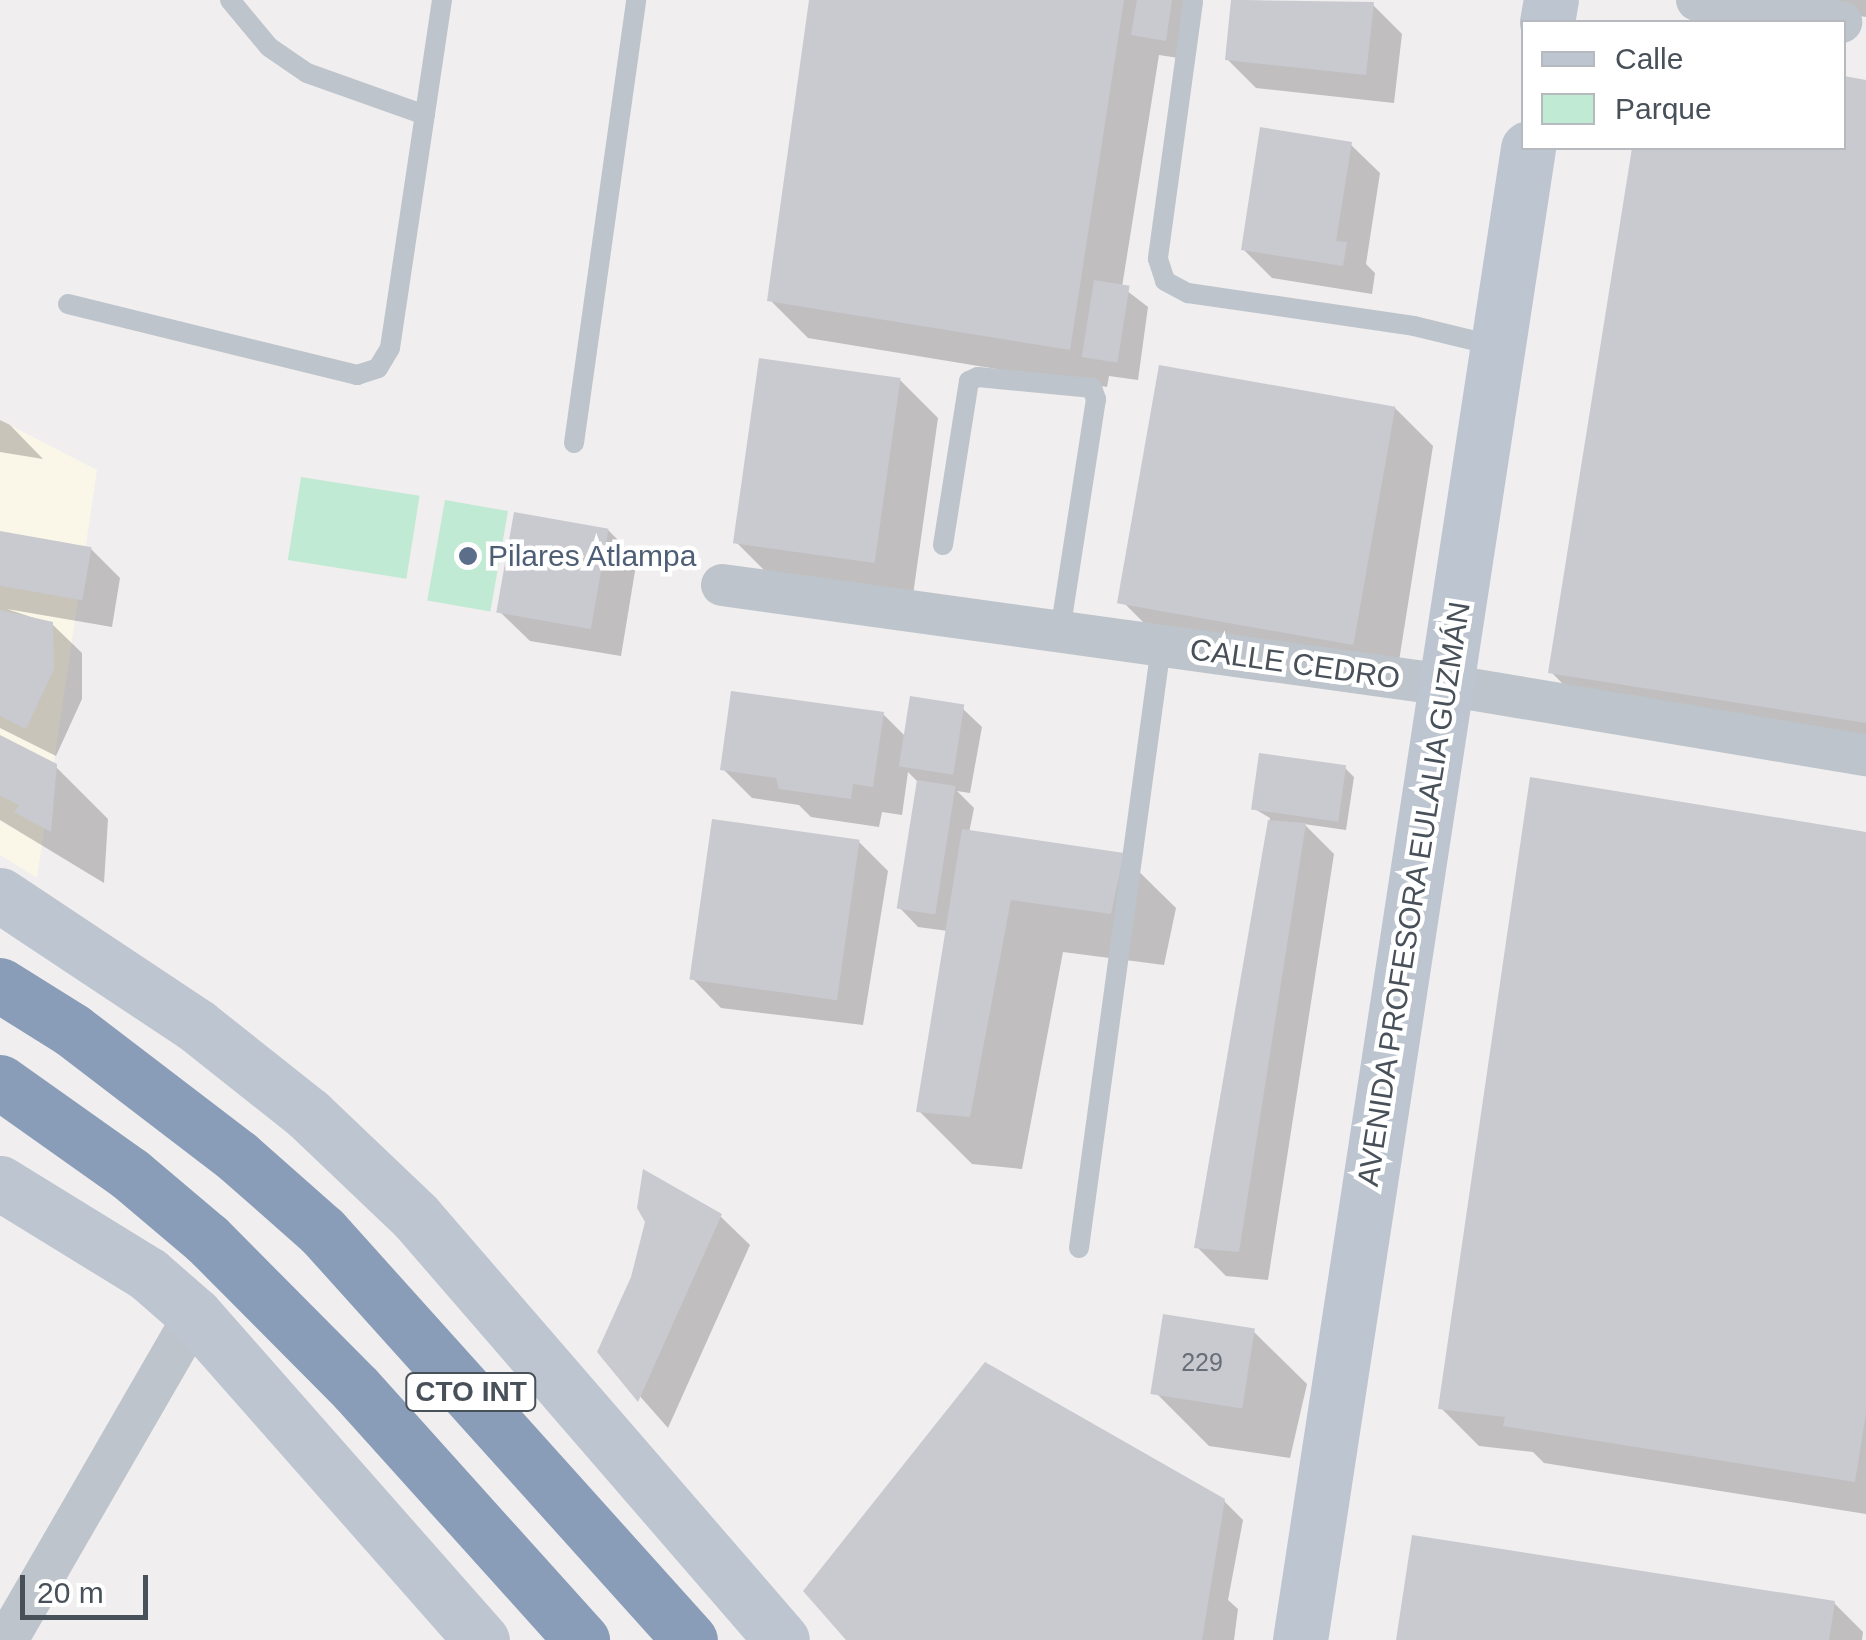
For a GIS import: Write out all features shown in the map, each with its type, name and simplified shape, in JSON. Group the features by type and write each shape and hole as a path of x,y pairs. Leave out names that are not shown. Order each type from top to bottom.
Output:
{"highway":[{"name":"CTO INT","path":"0,985 163,1099 322,1231 690,1640"},
{"name":"CTO INT","path":"0,1082 130,1174 208,1239 356,1389 582,1640"}],"main road":[{"name":"AVENIDA PROFESORA EULALIA GUZMÁN","path":"1300,1640 1528,150"},
{"name":"CTO INT","path":"0,895 197,1026 362,1165 416,1217 782,1640"},
{"path":"0,1183 148,1274 195,1315 482,1640"}],"street":[{"path":"1697,0 1823,20"},
{"name":"CALLE CEDRO","path":"722,584 1446,685 1866,754"},
{"path":"7,1640 195,1315"}],"lane":[{"path":"230,0 269,47 307,72 425,115"},
{"path":"68,304 358,376 378,368 390,348 442,0"},
{"path":"574,442 636,0"},
{"path":"1192,2 1158,259 1165,281 1188,293 1414,326 1498,347"},
{"path":"943,545 968,382 978,377 1092,388 1096,399 1060,632"},
{"path":"1079,1248 1162,646"}],"shaded area":[{"path":"0,420 97,470 37,878 0,855"}],"green space":[{"path":"301,477 420,496 406,579 288,560"},
{"path":"445,500 508,511 490,612 427,600"}],"building":[{"path":"809,0 1124,0 1070,350 767,301"},
{"path":"1137,0 1172,0 1166,41 1131,35"},
{"path":"1231,0 1374,2 1366,75 1225,60"},
{"path":"1846,76 1866,80 1866,723 1548,673 1632,150 1846,150"},
{"path":"1260,127 1352,142 1336,241 1347,242 1343,266 1241,250"},
{"path":"1094,280 1130,286 1117,363 1082,357"},
{"path":"759,358 901,378 875,563 733,543"},
{"path":"1159,365 1395,407 1353,645 1117,603"},
{"path":"514,512 609,529 591,629 496,612"},
{"path":"0,531 92,547 82,600 0,586"},
{"path":"0,610 53,622 54,669 26,729 0,716"},
{"path":"731,691 884,712 873,787 853,784 851,799 779,789 776,778 720,770"},
{"path":"910,696 964,705 953,775 899,766"},
{"path":"0,735 57,764 51,832 14,812 19,805 0,796"},
{"path":"1259,753 1346,765 1338,822 1251,809"},
{"path":"1530,777 1866,832 1866,1413 1855,1482 1503,1426 1505,1417 1438,1409"},
{"path":"917,780 956,786 935,915 897,908"},
{"path":"712,819 860,840 837,1000 689,979"},
{"path":"1268,820 1306,823 1239,1252 1194,1248"},
{"path":"962,829 1124,853 1111,914 1011,900 970,1117 916,1112"},
{"path":"643,1169 722,1214 638,1402 597,1352 631,1277 645,1222 637,1208"},
{"path":"1163,1314 1255,1329 1242,1409 1150,1394"},
{"path":"985,1362 1225,1499 1202,1640 846,1640 803,1591"},
{"path":"1412,1535 1835,1601 1829,1640 1396,1640"}],"place":[{"name":"Pilares Atlampa","path":"468,556"}]}
